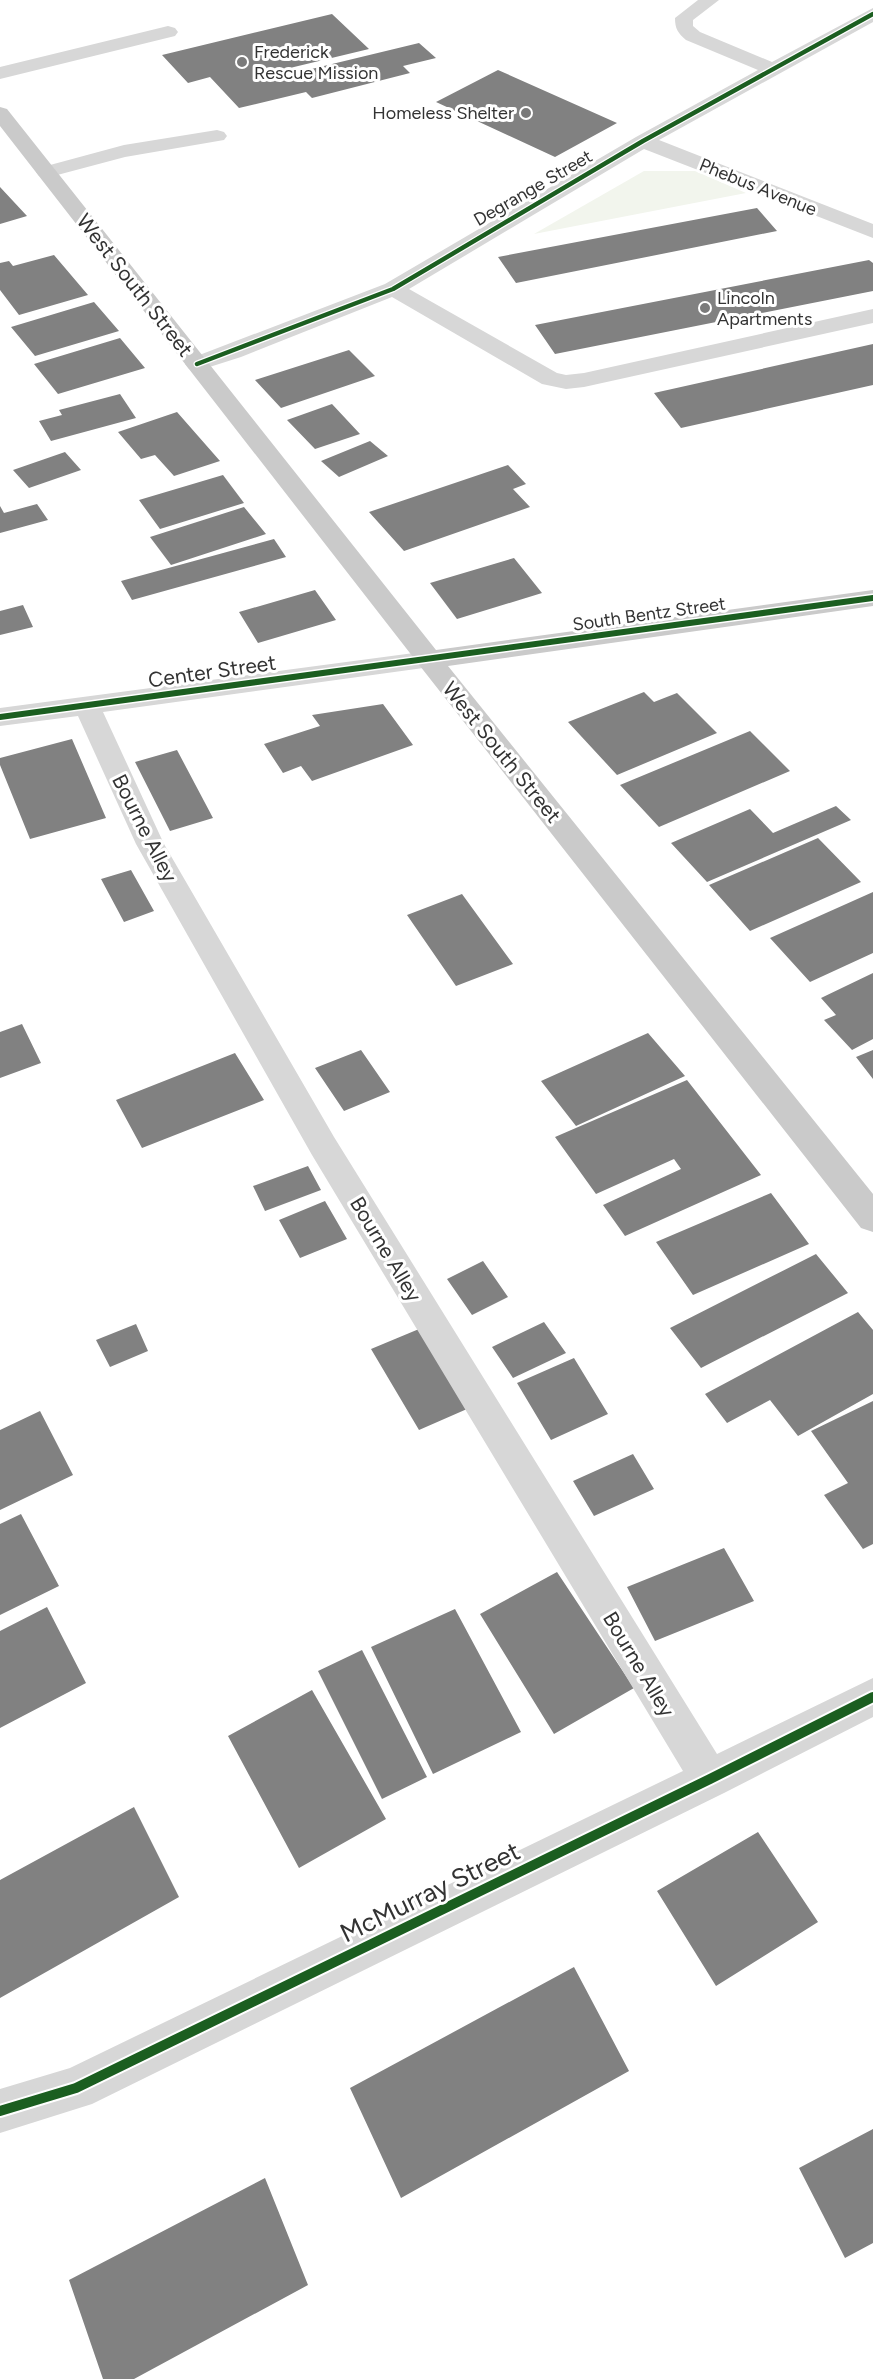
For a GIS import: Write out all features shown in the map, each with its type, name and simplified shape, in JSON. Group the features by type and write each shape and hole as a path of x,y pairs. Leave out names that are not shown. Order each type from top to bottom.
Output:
{"main road":[{"name":"West South Street","path":"0,113 429,660 873,1218"},
{"name":"South Bentz Street","path":"429,660 873,598"}],"street":[{"path":"710,0 684,18 684,28 693,36 773,69"},
{"name":"Degrange Street","path":"197,364 233,352 393,288 643,141 873,14"},
{"path":"0,73 168,32"},
{"path":"46,172 124,151 217,136"},
{"name":"Phebus Avenue","path":"643,141 873,232"},
{"path":"393,288 550,379 566,382 584,380 873,316"},
{"name":"Center Street","path":"0,717 429,660"},
{"name":"Bourne Alley","path":"87,706 150,844 317,1136 710,1779"},
{"name":"McMurray Street","path":"0,2111 76,2088 710,1779 873,1697"}],"shaded area":[{"path":"644,171 695,171 746,193 534,234"}],"building":[{"name":"Frederick Rescue Mission","path":"332,14 369,49 294,67 299,72 419,43 436,58 403,66 410,73 312,98 306,92 239,108 210,77 188,83 162,55"},
{"name":"Homeless Shelter","path":"498,70 617,123 555,157 436,102"},
{"path":"0,187 27,216 0,224"},
{"name":"Lincoln Apartments","path":"757,208 777,231 516,283 498,257"},
{"path":"54,255 88,295 19,315 0,290 0,263 9,261 13,266"},
{"name":"Lincoln Apartments","path":"869,260 873,263 873,291 555,354 535,325"},
{"path":"94,302 119,331 35,356 11,327"},
{"path":"120,338 145,368 58,394 34,364"},
{"name":"Lincoln Apartments","path":"873,344 873,385 681,428 654,393"},
{"path":"349,350 375,376 281,408 255,380"},
{"path":"120,394 136,418 51,441 39,421 62,415 59,410"},
{"path":"332,404 360,434 315,449 287,420"},
{"path":"177,412 220,461 174,476 155,455 141,459 118,432"},
{"path":"370,441 388,456 339,477 321,461"},
{"path":"65,452 81,470 29,488 13,470"},
{"path":"508,465 526,484 513,489 530,507 404,551 369,512"},
{"path":"223,475 244,503 160,529 139,500"},
{"path":"37,504 48,520 0,533 0,506 4,513"},
{"path":"244,507 266,534 171,565 150,537"},
{"path":"274,539 286,557 132,600 121,581"},
{"path":"514,558 542,593 457,619 430,583"},
{"path":"315,590 336,620 258,643 239,612"},
{"path":"23,605 33,627 0,635 0,611"},
{"path":"644,692 654,702 677,693 717,733 617,775 568,722"},
{"path":"383,704 413,745 312,781 301,766 283,773 264,744 320,726 312,715"},
{"path":"750,731 790,771 659,827 620,785"},
{"path":"72,739 106,818 30,839 0,765 0,758"},
{"path":"177,750 213,818 170,831 135,762"},
{"path":"836,806 851,820 707,882 671,843 750,809 773,833"},
{"path":"818,838 861,882 750,931 709,885"},
{"path":"131,870 154,911 124,922 101,879"},
{"path":"873,892 873,953 810,982 770,938"},
{"path":"462,894 513,964 456,986 407,915"},
{"path":"873,973 873,1039 852,1050 824,1020 836,1015 821,998"},
{"path":"22,1024 41,1063 0,1078 0,1032"},
{"path":"648,1033 685,1076 576,1126 541,1081"},
{"path":"361,1050 390,1092 344,1111 315,1068"},
{"path":"873,1050 873,1079 856,1057"},
{"path":"235,1053 264,1100 142,1148 116,1100"},
{"path":"687,1080 761,1175 625,1236 603,1205 681,1169 674,1159 596,1194 555,1137"},
{"path":"308,1166 321,1190 265,1211 253,1186"},
{"path":"771,1193 809,1244 693,1295 656,1242"},
{"path":"325,1201 347,1239 300,1258 279,1220"},
{"path":"816,1254 848,1293 701,1368 670,1328"},
{"path":"483,1261 508,1297 472,1315 447,1279"},
{"path":"858,1312 873,1330 873,1394 798,1436 770,1400 727,1423 705,1394"},
{"path":"544,1322 566,1353 513,1378 492,1347"},
{"path":"136,1324 148,1351 110,1367 96,1340"},
{"path":"419,1329 467,1409 419,1430 371,1349"},
{"path":"574,1358 608,1414 551,1440 517,1383"},
{"path":"873,1401 873,1544 863,1549 824,1495 848,1483 811,1431"},
{"path":"40,1411 73,1475 0,1510 0,1430"},
{"path":"633,1454 654,1489 594,1516 573,1481"},
{"path":"21,1514 59,1586 0,1615 0,1524"},
{"path":"724,1548 754,1601 655,1641 627,1587"},
{"path":"557,1572 634,1688 554,1734 480,1614"},
{"path":"47,1607 86,1683 0,1728 0,1631"},
{"path":"455,1609 521,1732 433,1774 371,1647"},
{"path":"362,1650 427,1777 382,1799 318,1671"},
{"path":"312,1690 386,1819 299,1868 228,1736"},
{"path":"134,1807 179,1897 0,1998 0,1880"},
{"path":"758,1832 818,1922 716,1986 657,1891"},
{"path":"574,1967 629,2071 401,2198 350,2088"},
{"path":"873,2129 873,2243 845,2258 799,2168"},
{"path":"265,2178 308,2285 134,2379 103,2379 69,2280"}],"cycle path":[{"path":"197,364 393,289 643,141 873,14"},
{"path":"0,717 873,598"},
{"path":"0,2111 76,2088 710,1779 873,1697"}],"place":[{"name":"Frederick Rescue Mission","path":"242,62"},
{"name":"Homeless Shelter","path":"526,113"},
{"name":"Lincoln Apartments","path":"705,308"}]}
